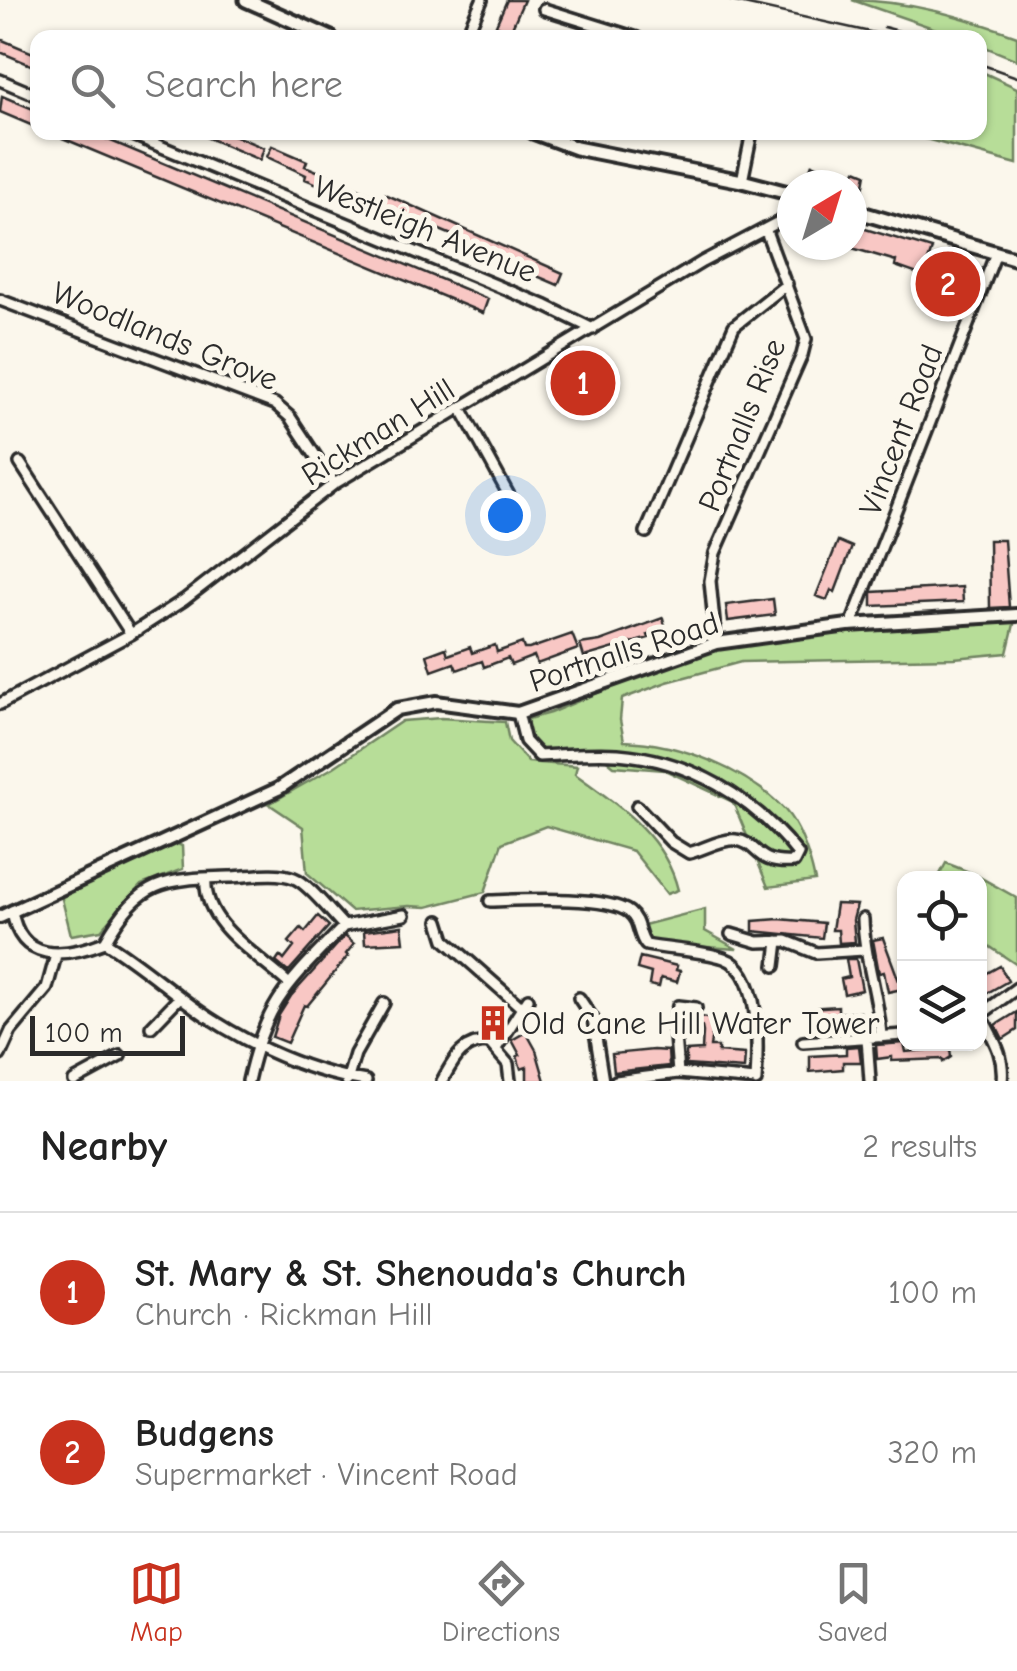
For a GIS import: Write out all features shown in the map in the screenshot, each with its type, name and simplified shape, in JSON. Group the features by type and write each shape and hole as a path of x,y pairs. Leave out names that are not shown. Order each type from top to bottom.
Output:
{"main road":[{"path":"246,0 313,30"},
{"path":"554,140 576,148 777,190"},
{"path":"867,214 1017,259"}],"street":[{"path":"469,30 482,0"},
{"path":"544,9 611,30"},
{"path":"0,80 30,93"},
{"name":"Westleigh Avenue","path":"145,140 593,329"},
{"path":"742,181 750,140"},
{"name":"Rickman Hill","path":"0,704 131,634 184,600 334,484 702,262 777,224"},
{"name":"Portnalls Rise","path":"716,643 710,581 715,553 805,347 805,330 766,230"},
{"name":"Vincent Road","path":"851,625 996,252"},
{"path":"646,532 734,326 787,284"},
{"name":"Woodlands Grove","path":"0,300 275,404 290,417 334,484"},
{"path":"460,408 511,499"},
{"path":"20,463 131,634"},
{"name":"Portnalls Road","path":"0,917 278,789 397,709 436,702 518,713 716,643 851,625 1017,616"},
{"path":"518,713 525,741 539,756 614,754 655,759 691,771 731,790 766,819 798,854 794,862 768,862 740,840 730,839 688,853 671,842 637,806"},
{"path":"12,911 16,933 29,945 56,954 104,942 130,902 158,884 270,874 297,878 344,926"},
{"path":"206,878 210,905 221,921 288,983"},
{"path":"490,902 560,900 609,904 628,911 639,923 640,938 646,945 728,959 745,973 751,989 758,1055 756,1080 678,1073 616,1081"},
{"path":"248,1081 266,1020 288,983 344,926 404,915"},
{"path":"863,919 864,950 879,1003 881,1037"},
{"path":"439,921 444,940 524,1003 497,1048"},
{"path":"731,934 758,942 778,941 816,953 864,950"},
{"path":"775,966 778,941"},
{"path":"104,942 256,1046 347,1080 366,1081"},
{"path":"0,1055 12,1031 48,988 56,954"},
{"path":"987,1009 1017,988"},
{"path":"151,1027 180,997"},
{"path":"579,998 593,1019 604,1081"},
{"path":"347,1080 355,1054 384,1003"},
{"path":"678,1073 674,1022 678,1006 696,1008"},
{"path":"987,1026 1004,1064 1002,1081"},
{"path":"803,1042 897,1036"},
{"path":"866,1038 870,1081"},
{"path":"442,1081 453,1059 475,1042 489,1042 497,1048 508,1064 510,1081"},
{"path":"74,1081 120,1056"}],"green space":[{"path":"852,0 936,11 1017,36 1017,60 987,48 987,30 939,30"},
{"path":"987,74 1017,88 1017,164 930,140 987,140"},
{"path":"1016,616 1007,653 954,658 741,662 622,699 624,741 667,747 710,761 751,782 785,810 800,834 815,881 768,887 733,802 665,770 614,766 597,752 541,752 527,739 528,719 716,643 851,625"},
{"path":"441,718 505,722 509,741 528,762 577,766 575,774 623,810 651,838 672,871 678,890 667,894 633,851 546,826 502,843 485,892 427,907 351,911 307,873 303,827 269,804 334,767 402,721"},
{"path":"175,843 182,846 183,869 141,885 101,930 71,935 61,895"},
{"path":"946,863 966,871 942,871"},
{"path":"987,881 1017,898 1017,965 987,945"},
{"path":"705,909 705,931 737,949 648,943 643,935 644,925"}],"building":[{"path":"507,0 524,0 511,30 496,25"},
{"path":"0,39 30,52 30,65 0,52"},
{"path":"2,96 30,108 30,125 0,112"},
{"path":"67,140 109,140 488,299 483,313"},
{"path":"213,140 245,140 264,148 260,160"},
{"path":"272,146 307,161 305,166 379,197 374,207 305,179 306,175 267,157"},
{"path":"385,194 563,273 558,285 380,205"},
{"path":"867,230 932,249 923,276 895,266 896,261 867,252"},
{"path":"948,251 970,258 956,295 935,288"},
{"path":"989,540 1004,540 1009,607 990,608"},
{"path":"838,541 852,547 835,592 831,590 827,600 816,596"},
{"path":"962,587 963,602 872,606 872,592"},
{"path":"773,599 775,615 728,621 726,605"},
{"path":"663,618 666,630 584,657 580,644 600,641"},
{"path":"572,634 578,649 537,664 534,656 511,665 508,658 484,667 482,661 457,670 454,663 432,671 427,655 446,648 448,655 470,647 472,653 495,645 497,652 522,643 524,649 529,649"},
{"path":"836,904 857,905 853,920 855,942 839,943 838,930 832,930"},
{"path":"318,916 329,926 288,972 276,962 280,956 284,960 294,947 289,942 301,928 305,932"},
{"path":"753,921 824,923 822,938 753,931"},
{"path":"402,926 404,942 365,944 364,931"},
{"path":"345,936 354,944 348,956 304,1005 287,1043 272,1037 291,996"},
{"path":"883,938 897,976 897,990 888,992 884,972 879,973 873,940"},
{"path":"640,957 677,966 677,982 661,978 659,987 649,985 651,973 637,969"},
{"path":"846,959 856,959 862,990 844,994 841,979 849,977"},
{"path":"1000,966 1008,981 987,993 987,973"},
{"path":"838,1006 838,1013 860,1012 860,1030 849,1031 849,1024 809,1026 808,1008"},
{"path":"1017,1012 1017,1030 1003,1039 996,1025"},
{"path":"686,1015 714,1019 710,1047 718,1047 718,1052 745,1054 744,1069 686,1065 686,1051 702,1050 703,1032 702,1027 685,1025"},
{"path":"526,1032 545,1081 527,1081 527,1067 521,1069 517,1056 520,1055 512,1040"},
{"path":"897,1044 897,1051 906,1052 950,1051 951,1057 943,1062 877,1059 876,1045"},
{"path":"859,1046 861,1062 843,1062 843,1069 810,1072 810,1056 846,1054 846,1047"},
{"path":"668,1051 669,1066 614,1072 612,1054"}],"railway":[{"path":"726,0 861,30"},
{"path":"884,27 895,30"},
{"path":"987,66 1017,77"}],"place":[{"name":"Budgens","path":"948,284"},
{"name":"St. Mary & St. Shenouda's Church","path":"583,383"},
{"name":"Old Cane Hill Water Tower","path":"493,1023"}]}
